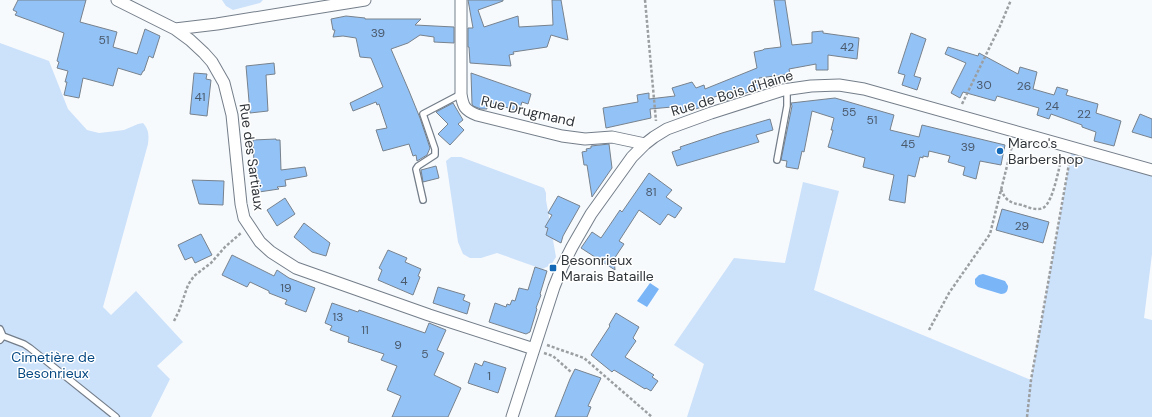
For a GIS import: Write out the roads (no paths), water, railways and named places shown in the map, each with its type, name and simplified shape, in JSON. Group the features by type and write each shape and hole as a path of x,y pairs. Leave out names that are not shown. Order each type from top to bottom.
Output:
{"street":[{"name":"Rue des Sartiaux","path":"116,0 175,29 190,40 212,62 224,83 230,103 241,204 244,218 260,242 271,252 296,268 429,315 536,345"},
{"path":"175,29 217,24 365,0"},
{"name":"Rue Drugmand","path":"460,0 461,94 465,108 470,112 562,136 585,140 612,137 644,144"},
{"name":"Rue de Bois d'Haine","path":"512,417 554,287 572,247 591,214 632,157 644,144 667,129 711,113 787,89 839,85 864,89 1152,170"}],"lane":[{"path":"777,160 787,106 787,89"},
{"path":"424,200 416,169 434,155 435,148 423,114 461,94"},
{"path":"0,329 2,338 24,344 30,348 116,417"}],"water":[{"path":"983,274 1005,281 1008,286 1006,292 1001,294 978,287 975,284 975,279 979,275"},
{"path":"650,283 659,289 647,307 637,301"}],"place":[{"name":"Marco's Barbershop","path":"1000,151"},
{"name":"Besonrieux Marais Bataille","path":"553,268"}],"park label":[{"name":"Cimetière de Besonrieux","path":"53,366"}]}
